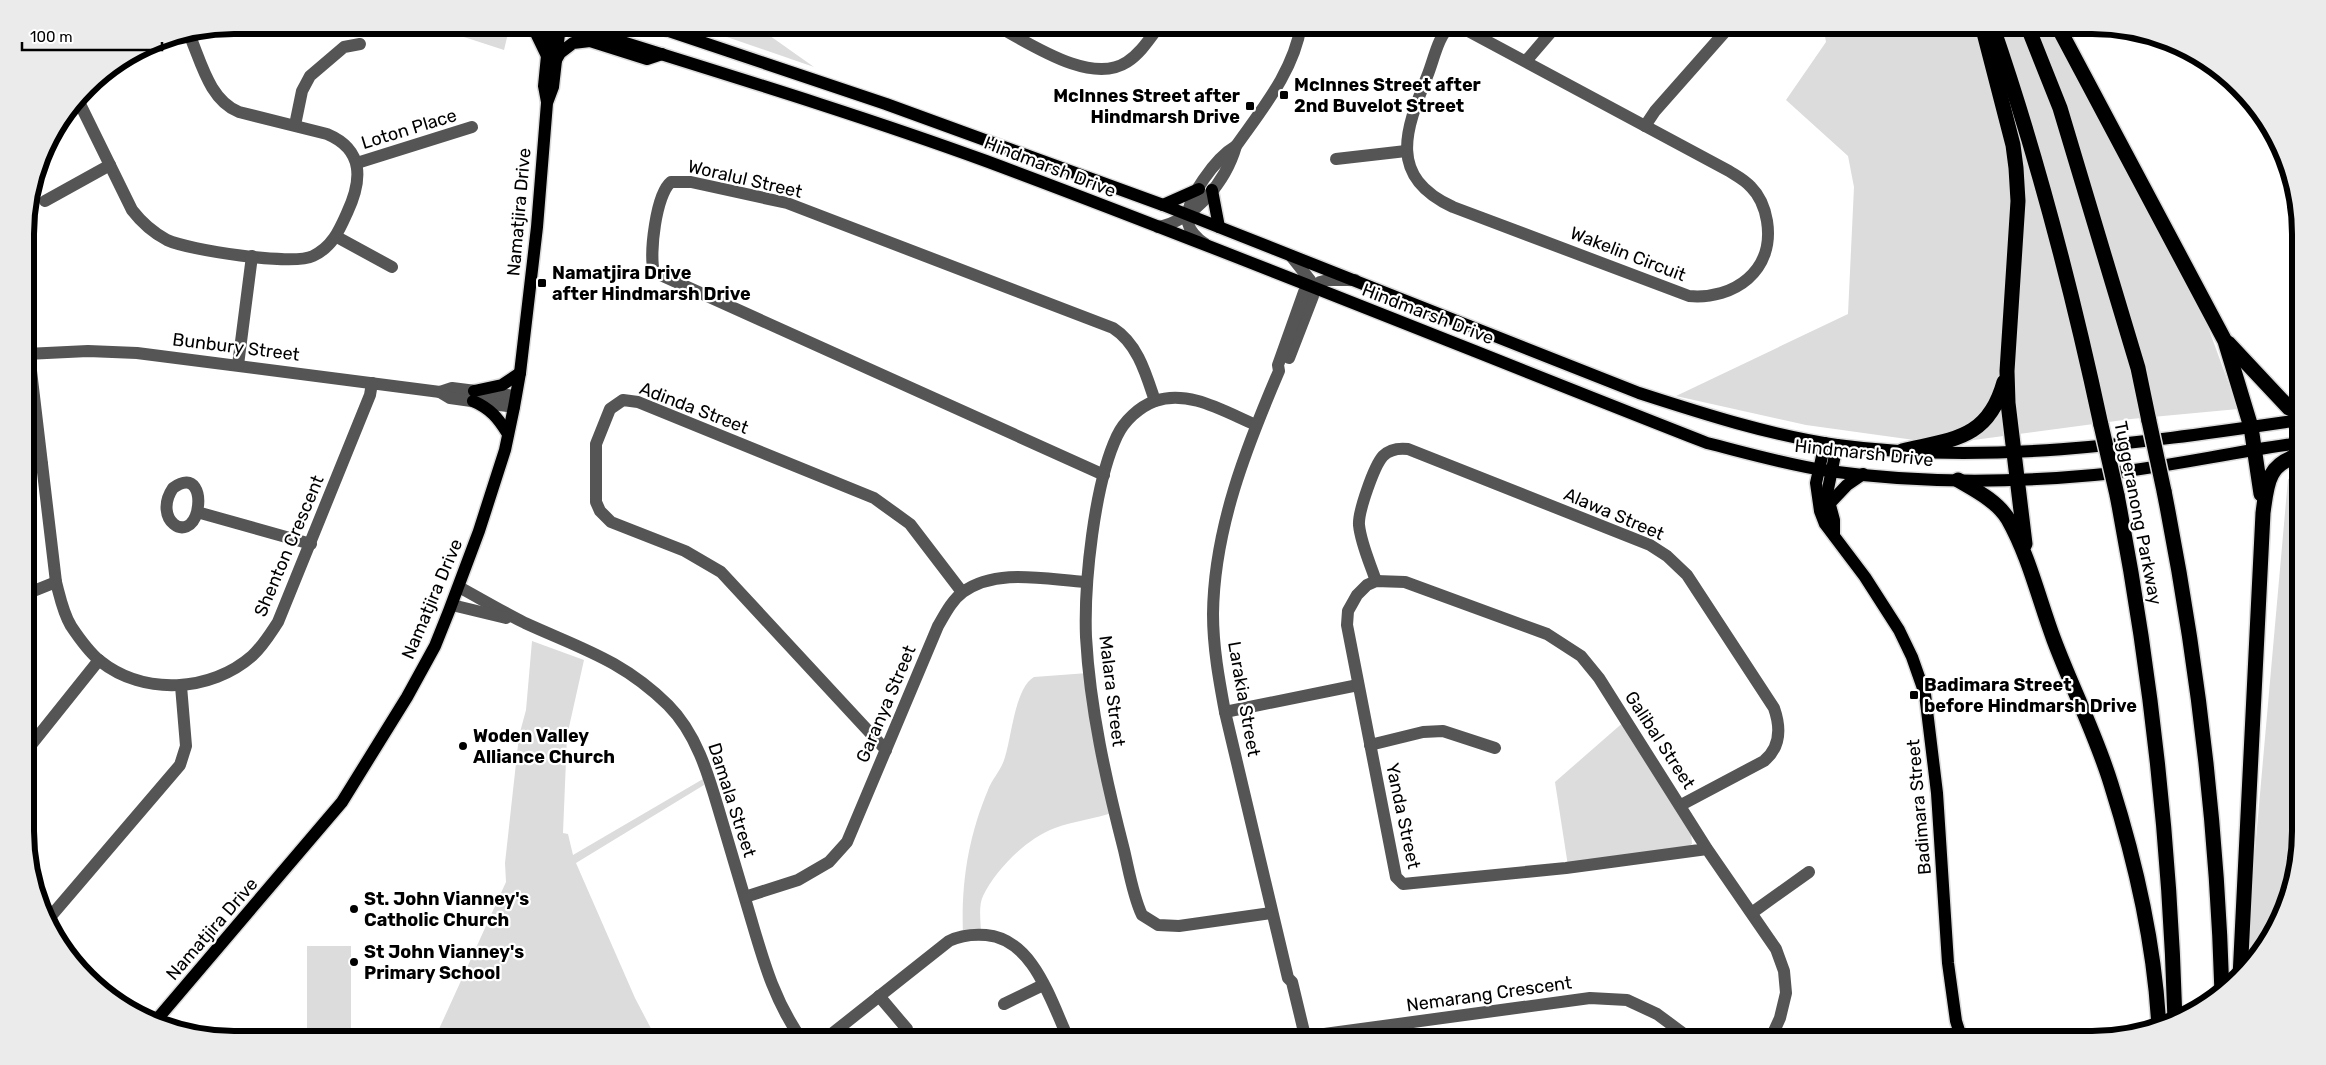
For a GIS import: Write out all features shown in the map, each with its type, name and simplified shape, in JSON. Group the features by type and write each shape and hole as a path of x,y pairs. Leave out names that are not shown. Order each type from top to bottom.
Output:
{"highway":[{"path":"1984,34 2013,144 2018,201 2006,371 2016,480 2029,568"},
{"name":"Tuggeranong Parkway","path":"1995,34 2018,100 2076,316 2117,495 2146,661 2157,746 2172,930 2175,1014"},
{"name":"Tuggeranong Parkway","path":"2031,34 2060,108 2138,368 2164,491 2191,639 2203,732 2212,825 2221,984"},
{"path":"2062,34 2225,341 2252,427 2263,512"},
{"path":"2225,341 2292,409"},
{"path":"1902,451 1952,439 1970,432 1984,423 1995,407 2006,371"},
{"path":"2241,966 2263,512 2270,475 2281,464 2292,459"},
{"path":"1958,480 1983,495 2008,518 2029,568 2053,638 2111,783 2140,890 2157,996 2158,1020"}],"main road":[{"path":"537,34 551,58 573,43 590,41 647,59 662,54"},
{"name":"Namatjira Drive","path":"550,34 551,58"},
{"name":"Namatjira Drive","path":"159,1017 342,802 407,697 435,646 452,605 505,450 520,374 537,227 547,103 544,86 558,34"},
{"name":"Hindmarsh Drive","path":"597,34 984,161 1207,246 1707,443 1825,470 1958,480 2016,480 2124,471 2292,444"},
{"name":"Hindmarsh Drive","path":"678,34 886,104 1188,214 1639,393 1715,417 1831,444 1902,451 2013,452 2090,447 2292,421"},
{"path":"1163,205 1206,190 1218,227"},
{"path":"473,396 502,385 520,374"},
{"path":"473,396 497,416 508,434"},
{"name":"Badimara Street","path":"1831,444 1825,470 1827,494 1834,520 1834,535"},
{"name":"Badimara Street","path":"1825,470 1816,483 1820,512 1825,524 1899,630 1912,657 1925,694 1937,793 1948,963 1959,1031"},
{"path":"1829,504 1847,484 1863,474"}],"street":[{"path":"1012,34 1070,64 1096,69 1119,66 1128,62 1142,49 1153,34"},
{"path":"1158,227 1171,225 1188,214 1232,159 1236,146 1286,71 1296,46 1298,34"},
{"name":"Wakelin Circuit","path":"1444,34 1415,107 1408,130 1406,151 1410,167 1418,182 1431,195 1453,207 1683,295 1709,297 1730,291 1754,273 1764,254 1768,234 1763,205 1754,190 1744,180 1475,34"},
{"path":"1526,62 1549,34"},
{"path":"1644,126 1723,34"},
{"path":"81,105 132,210 142,223 154,232 184,246 252,256 296,260 311,257 322,251 336,237 356,194 357,163 350,150 340,140 327,134 239,112 222,102 213,91 191,39"},
{"path":"295,125 302,91 310,76 344,47 360,44"},
{"name":"Loton Place","path":"357,163 472,127"},
{"path":"1336,159 1406,151"},
{"path":"45,201 110,165"},
{"name":"Woralul Street","path":"1104,475 654,272 652,250 661,196 666,185 676,180 691,182 787,203 1112,328 1129,342 1137,354 1155,401"},
{"path":"1188,214 1188,225 1196,238 1207,246"},
{"path":"336,237 392,267"},
{"path":"238,365 252,256"},
{"path":"1291,256 1310,280 1311,287 1328,280 1355,280"},
{"name":"Larakia Street","path":"1298,1031 1286,984 1288,978 1225,712 1215,645 1213,613 1223,529 1256,425 1279,371 1278,365 1287,352 1304,292 1311,287"},
{"name":"Bunbury Street","path":"34,354 88,351 137,352 440,392 450,398 473,396 515,401"},
{"name":"Shenton Crescent","path":"34,405 56,582 70,624 100,660 134,678 152,683 182,686 226,673 244,662 260,647 278,622 370,396 372,383"},
{"name":"Malara Street","path":"1256,425 1196,399 1178,398 1155,401 1134,413 1124,425 1117,437 1104,475 1087,582 1086,635 1088,673 1102,756 1114,812 1142,915 1158,925 1179,926 1271,912"},
{"name":"Adinda Street","path":"886,750 721,572 685,551 612,522 605,517 596,502 596,444 610,409 623,400 638,402 874,498 910,524 962,592"},
{"name":"Alawa Street","path":"1376,581 1361,534 1359,516 1380,460 1387,453 1402,448 1650,545 1667,556 1687,575 1774,708 1778,720 1779,736 1771,755 1764,761 1681,806"},
{"path":"34,467 42,464"},
{"path":"197,512 311,544"},
{"name":"Garanya Street","path":"745,897 798,880 829,862 847,842 938,626 962,592 985,581 998,578 1014,577 1087,582"},
{"name":"Yanda Street","path":"1376,581 1367,585 1358,595 1348,611 1346,625 1396,877 1403,884 1566,868 1707,849"},
{"name":"Galibal Street","path":"1376,581 1404,582 1547,634 1581,656 1599,678 1707,849 1753,912 1776,949 1784,971 1786,993 1776,1031"},
{"path":"34,591 56,582"},
{"name":"Damala Street","path":"459,587 523,622 568,640 612,661 630,673 670,707 684,725 695,744 710,780 774,992 797,1031"},
{"name":"Damala Street","path":"452,605 523,622"},
{"path":"34,741 100,660"},
{"path":"52,915 180,765 186,746 182,686"},
{"path":"1225,712 1358,686"},
{"path":"1370,745 1423,732 1443,732 1495,748"},
{"path":"1753,912 1809,872"},
{"path":"835,1031 949,941 963,935 997,936 1012,942 1026,954 1066,1031"},
{"path":"1004,1004 1043,986"},
{"path":"879,996 907,1029"},
{"name":"Nemarang Crescent","path":"1345,1031 1590,998 1627,1000 1657,1014 1680,1031"}],"shaded area":[{"path":"455,34 508,34 504,50"},
{"path":"718,34 767,34 814,67"},
{"path":"1825,34 2057,34 2190,278 2238,409 2131,419 1943,444 1806,425 1676,396 1848,314 1854,187 1848,156 1786,100 1826,42"},
{"path":"2288,479 2292,479 2291,858 2282,896 2272,920 2259,943 2245,960"},
{"path":"532,641 584,660 567,736 563,833 568,834 573,855 703,779 704,785 576,863 635,998 652,1031 438,1031 506,882 505,863 519,736 526,710"},
{"path":"1088,673 1114,812 1055,828 1033,839 1023,847 996,876 981,900 981,934 963,935 963,897 967,861 975,826 988,790 1004,761 1022,691 1034,677"},
{"path":"1626,720 1691,832 1692,844 1685,850 1568,866 1555,782"},
{"path":"307,946 351,946 351,1031 307,1031"}],"place":[{"name":"McInnes Street after 2nd Buvelot Street","path":"1284,95"},
{"name":"McInnes Street after Hindmarsh Drive","path":"1250,106"},
{"name":"Namatjira Drive after Hindmarsh Drive","path":"542,283"},
{"name":"Badimara Street before Hindmarsh Drive","path":"1914,695"},
{"name":"Woden Valley Alliance Church","path":"463,746"},
{"name":"St. John Vianney's Catholic Church","path":"354,909"},
{"name":"St John Vianney's Primary School","path":"354,962"}]}
